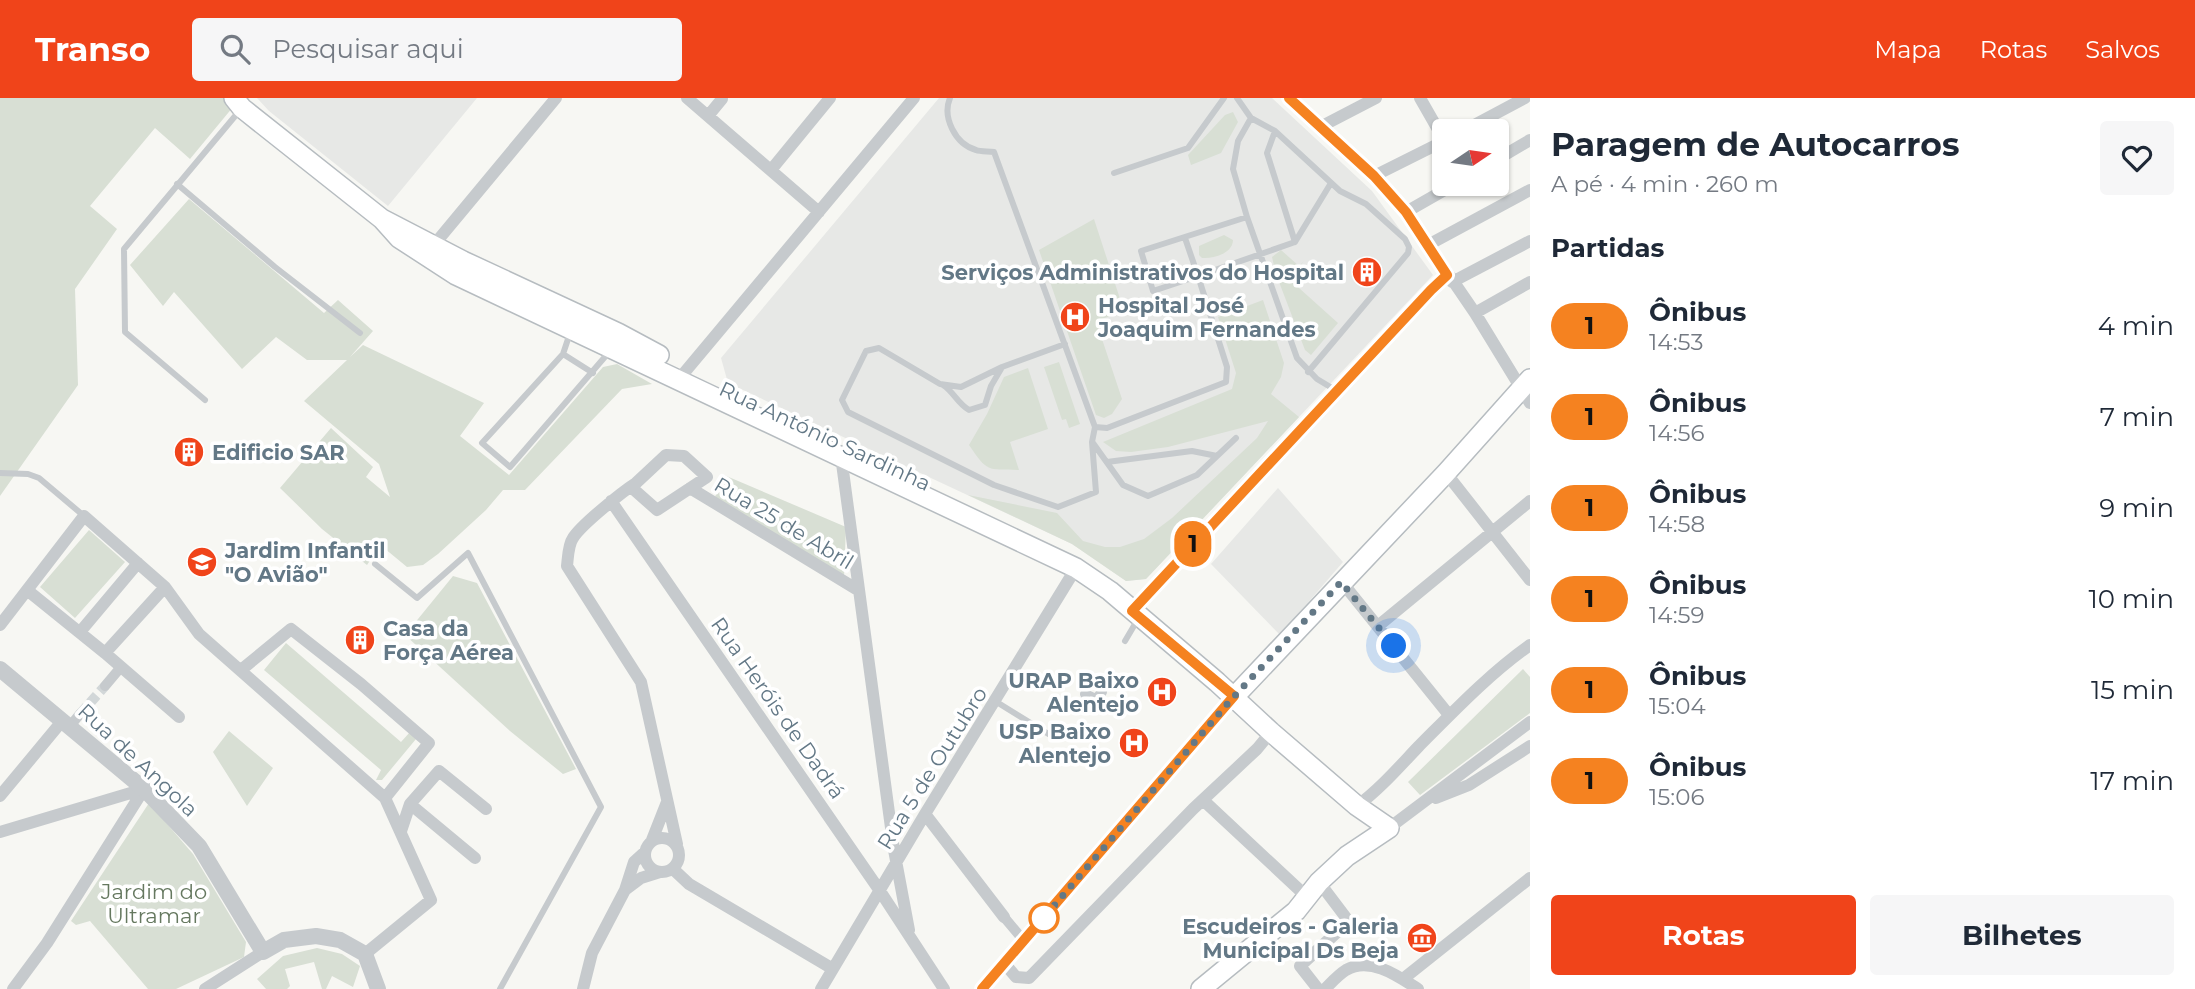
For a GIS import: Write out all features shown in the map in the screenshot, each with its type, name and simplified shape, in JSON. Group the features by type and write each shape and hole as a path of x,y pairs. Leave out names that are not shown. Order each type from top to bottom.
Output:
{"main road":[{"name":"Rua António Sardinha","path":"238,103 382,219 399,238 440,266 571,328 683,375 1078,556 1101,570 1137,610"},
{"name":"Rua António Sardinha","path":"382,219 618,334 683,375 841,456 1076,568 1223,674 1234,696 1271,732 1357,806 1389,828"},
{"path":"1234,696 1527,390"},
{"path":"1201,989 1296,911 1313,889 1347,856 1389,828"}],"street":[{"path":"440,266 433,246 556,98"},
{"path":"687,98 819,212"},
{"path":"771,170 830,98"},
{"path":"683,375 914,98"},
{"path":"1289,98 1374,176 1406,212 1527,390"},
{"path":"1322,126 1376,98"},
{"path":"1420,98 1432,119"},
{"path":"1486,119 1525,98"},
{"path":"708,116 722,99"},
{"path":"1509,152 1530,140"},
{"path":"1374,176 1432,146"},
{"path":"1428,245 1530,190"},
{"path":"1406,212 1434,196"},
{"path":"1137,610 1337,391 1450,279 1530,241"},
{"path":"1475,313 1530,282"},
{"name":"Rua 25 de Abril","path":"631,487 657,510 708,477 684,456 666,455 611,501 572,539 567,566 641,682 677,844"},
{"path":"841,456 896,862 911,938"},
{"path":"1446,472 1530,580"},
{"name":"Rua 25 de Abril","path":"690,488 858,590"},
{"name":"Rua Heróis de Dadrá","path":"611,501 880,891 944,989"},
{"path":"1378,626 1530,501"},
{"path":"0,625 84,516 165,587 199,634 385,798 432,900 365,954"},
{"path":"80,632 138,563"},
{"name":"Rua 5 de Outubro","path":"821,989 1076,568"},
{"path":"1341,582 1450,715"},
{"path":"105,653 165,587"},
{"path":"27,590 179,717"},
{"path":"241,670 291,629 429,743 385,798"},
{"path":"1357,806 1373,794 1450,715 1510,659 1530,645"},
{"path":"105,686 121,667"},
{"name":"Rua de Angola","path":"0,669 71,720 199,846 263,952"},
{"path":"1085,694 1096,699 1102,692"},
{"path":"985,988 1234,696"},
{"path":"0,796 71,720"},
{"path":"1389,828 1530,722"},
{"path":"1005,964 1016,977 1029,978 1271,732"},
{"path":"1422,803 1469,785 1527,754"},
{"path":"401,831 410,804 439,771 486,809"},
{"path":"0,832 144,789"},
{"path":"13,989 47,943 144,789"},
{"path":"1203,800 1347,919 1347,923 1300,966 1318,989"},
{"path":"583,989 592,953 625,890 634,862 648,846 667,802"},
{"path":"410,804 475,858"},
{"path":"925,814 1024,941"},
{"path":"625,890 641,877 666,871 680,857 677,844 665,837 648,846"},
{"path":"648,846 648,865 666,871 833,969"},
{"path":"1403,979 1530,878"},
{"path":"205,989 284,940 316,936 340,940 365,954 379,989"},
{"path":"1325,989 1347,969 1369,964 1418,989"}],"lane":[{"path":"950,98 946,108 948,120 959,140 975,150 994,152 1095,427 1092,442 1096,492 1058,506 994,485 848,412 842,400 866,351 879,348 951,390 958,404 969,410 985,405 991,386 1002,367"},
{"path":"1114,173 1188,148 1224,98"},
{"path":"1237,98 1251,118 1275,131 1340,191 1366,204 1405,239 1409,247 1408,253 1308,372"},
{"path":"205,400 125,332 124,249 238,103"},
{"path":"1251,118 1238,141 1233,169 1247,217 1297,358 1308,372 1337,391"},
{"path":"1275,131 1267,153 1295,242"},
{"path":"1247,217 1141,251 1153,291 1295,242 1331,183"},
{"path":"177,184 275,267 360,333"},
{"path":"1095,427 1107,428 1124,423 1226,382 1227,367 1185,238"},
{"path":"571,328 563,354 482,443 510,467 613,347"},
{"path":"940,384 961,387 1002,367 1065,344"},
{"path":"563,354 593,373"},
{"path":"1092,442 1123,485 1148,496 1197,475 1236,438"},
{"path":"1107,462 1192,451 1217,456"},
{"path":"0,472 29,474 39,478 84,516"},
{"path":"375,565 417,598 468,553 601,807 500,989"},
{"path":"1125,641 1137,610"},
{"path":"995,701 1055,738"}],"shaded area":[{"path":"257,98 477,98 388,206 269,111"},
{"name":"Hospital José Joaquim Fernandes","path":"939,98 1272,98 1372,191 1433,275 1146,579 1126,581 1072,544 728,383 721,358"},
{"path":"1278,488 1343,562 1280,635 1211,564"}],"green space":[{"path":"0,98 226,98 233,107 190,159 155,128 90,206 117,229 75,289 78,385 0,496"},
{"path":"1233,112 1238,122 1221,153 1191,165 1188,155 1225,115"},
{"path":"189,199 324,313 338,300 373,331 350,357 363,345 484,403 460,436 509,475 603,367 617,364 652,384 622,389 525,490 503,490 486,510 423,565 407,567 384,548 377,550 367,565 322,529 280,488 331,428 373,467 366,477 390,497 379,464 304,401 347,360 307,360 276,337 242,369 174,292 163,306 130,265"},
{"path":"1094,219 1124,311 1096,321 1122,399 1112,414 1104,418 1096,415 1039,250"},
{"path":"1224,235 1233,240 1226,252 1212,257 1202,258 1199,255 1199,246"},
{"path":"1281,250 1299,266 1304,261 1289,279 1338,323 1311,355 1305,350 1276,274 1272,257"},
{"path":"1263,300 1284,363 1281,377 1271,394 1299,417 1146,579 1126,581 1072,544 968,495 1057,513 1083,541 1105,547 1120,547 1144,539 1172,518 1257,438 1268,421 1168,447 1131,452 1116,451 1103,442 1232,389 1236,373 1218,317"},
{"path":"1059,362 1080,424 1069,428 1066,419 1062,420 1044,367"},
{"path":"1028,368 1048,429 1010,442 1019,470 989,468 980,461 969,445 1004,377"},
{"path":"724,475 846,527 844,576 715,497"},
{"path":"89,530 125,562 75,618 40,587"},
{"path":"453,576 477,583 576,769 563,774 510,731 405,635"},
{"path":"286,643 401,742 410,732 416,739 382,780 376,780 381,770 264,670"},
{"path":"1523,669 1530,677 1530,713 1420,795 1408,782"},
{"path":"229,731 273,768 247,806 213,752"},
{"name":"Jardim do Ultramar","path":"149,803 193,854 246,942 244,957 176,989 148,989 90,921 76,925 71,921"},
{"path":"317,948 342,954 360,966 353,987 332,976 326,989 322,989 314,962 285,969 290,986 287,989 266,989 257,979 283,956"}],"tunnel":[{"path":"80,714 105,686"}],"bus line":[{"name":"1","path":"982,989 1234,696 1132,611 1447,275 1406,212 1374,176 1289,98"}],"place":[{"name":"Serviços Administrativos do Hospital","path":"1367,272"},
{"name":"Hospital José Joaquim Fernandes","path":"1075,317"},
{"name":"Edificio SAR","path":"189,452"},
{"name":"Jardim Infantil \"O Avião\"","path":"202,562"},
{"name":"Casa da Força Aérea","path":"360,640"},
{"name":"URAP Baixo Alentejo","path":"1162,692"},
{"name":"USP Baixo Alentejo","path":"1134,743"},
{"name":"Escudeiros - Galeria Municipal Ds Beja","path":"1422,938"}],"route":[{"path":"1044,918 1041,921 1229,702 1341,582 1394,646"}]}
